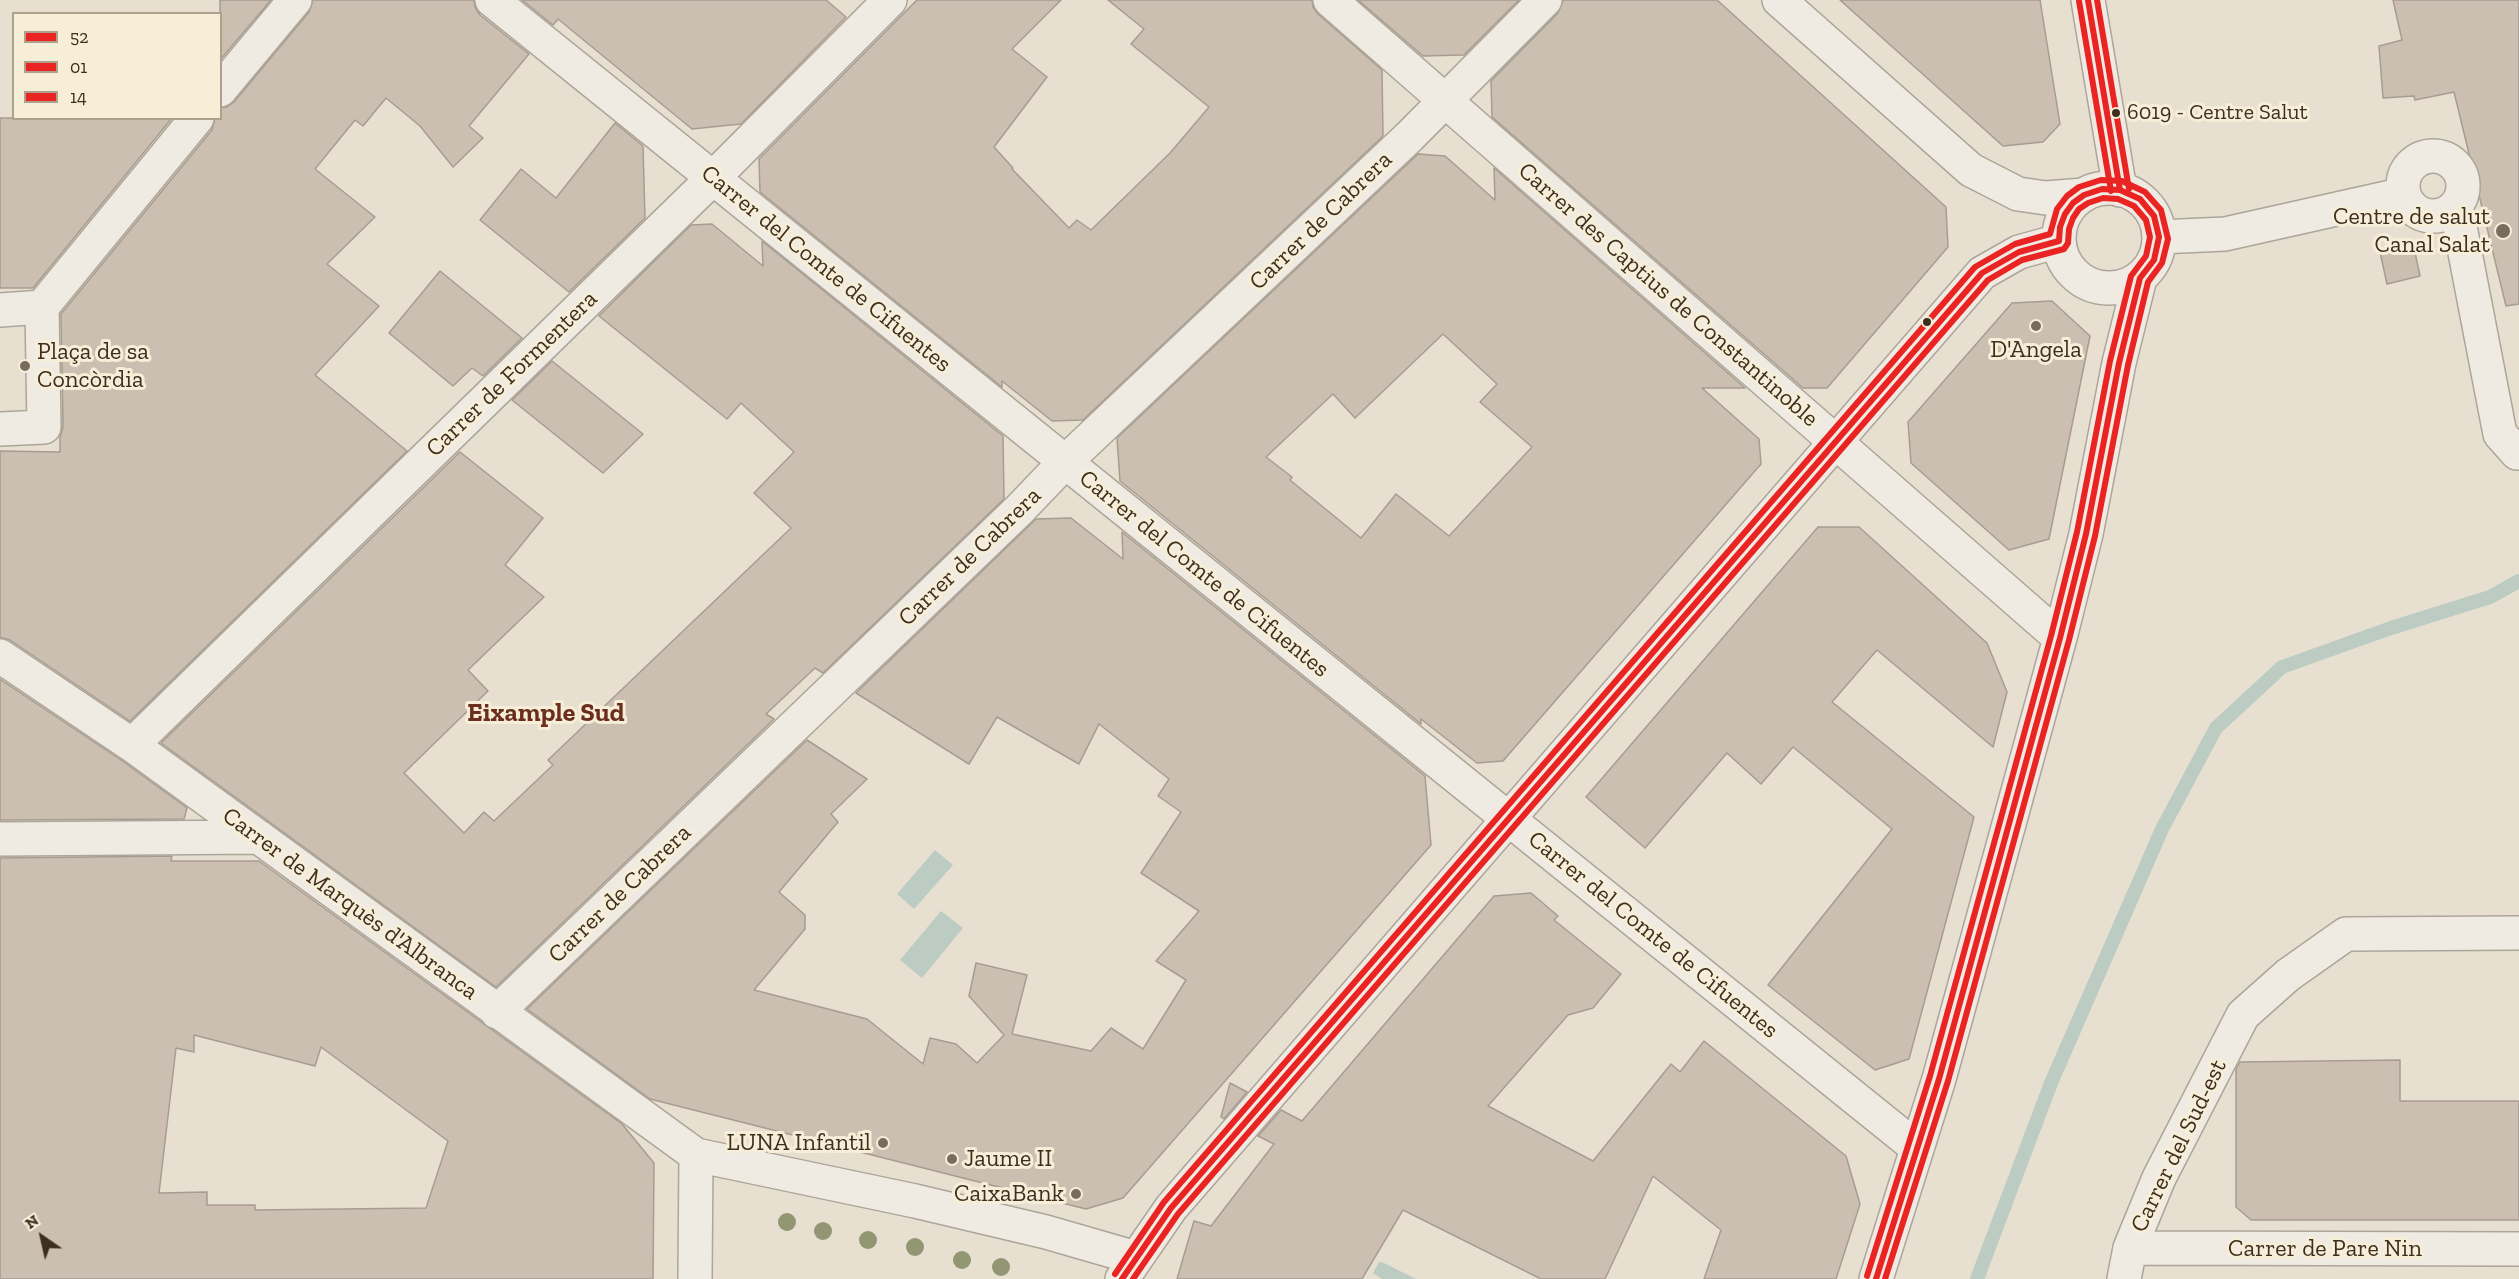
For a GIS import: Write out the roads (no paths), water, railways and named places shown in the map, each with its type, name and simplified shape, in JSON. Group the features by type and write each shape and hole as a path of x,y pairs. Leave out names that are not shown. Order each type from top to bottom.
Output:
{"street":[{"path":"222,88 295,0"},
{"name":"Carrer del Comte de Cifuentes","path":"492,0 1917,1148"},
{"name":"Carrer de Formentera","path":"132,745 713,178 890,0"},
{"name":"Carrer des Captius de Constantinoble","path":"1330,0 2061,638"},
{"name":"Carrer de Cabrera","path":"496,1012 1019,510 1065,462 1446,101 1545,0"},
{"path":"1779,0 1971,170 2018,194 2046,198 2084,195 2102,189 2120,190 2140,199 2154,216 2159,237 2154,260 2140,278 2119,363 2086,534 2061,638 1939,1079 1876,1279"},
{"path":"2088,0 2120,190"},
{"path":"0,429 44,427 42,307 195,120"},
{"path":"2456,206 2440,215 2422,214 2414,210 2403,194 2405,174 2410,165 2429,156 2439,156 2457,167 2461,176 2463,186 2456,206 2500,434 2519,453"},
{"path":"2159,237 2225,234 2403,194"},
{"path":"2084,195 2073,203 2060,227 2059,241 2062,256 2070,270 2088,283 2111,289 2140,278"},
{"path":"695,1279 696,1155 937,1206 1046,1233 1129,1269 1171,1209 1982,273 2019,252 2059,241"},
{"path":"0,310 42,307"},
{"name":"Carrer de Marquès d'Albranca","path":"0,656 132,745 496,1012 696,1155"},
{"path":"0,839 259,837"},
{"name":"Carrer del Sud-est","path":"2127,1264 2159,1178 2243,1015 2288,975 2346,934 2519,933"},
{"name":"Carrer de Pare Nin","path":"2127,1264 2519,1249"}],"waterway":[{"path":"1977,1279 2051,1083 2162,829 2216,728 2282,667 2391,628 2490,597 2519,581"}],"place":[{"name":"6019 - Centre Salut","path":"2116,113"},
{"name":"Centre de salut Canal Salat","path":"2503,231"},
{"name":"D'Angela","path":"2036,326"},
{"name":"Plaça de sa Concòrdia","path":"25,366"},
{"name":"LUNA Infantil","path":"883,1143"},
{"name":"Jaume II","path":"952,1159"},
{"name":"CaixaBank","path":"1076,1194"}],"district":[{"name":"Eixample Sud","path":"546,714"}]}
